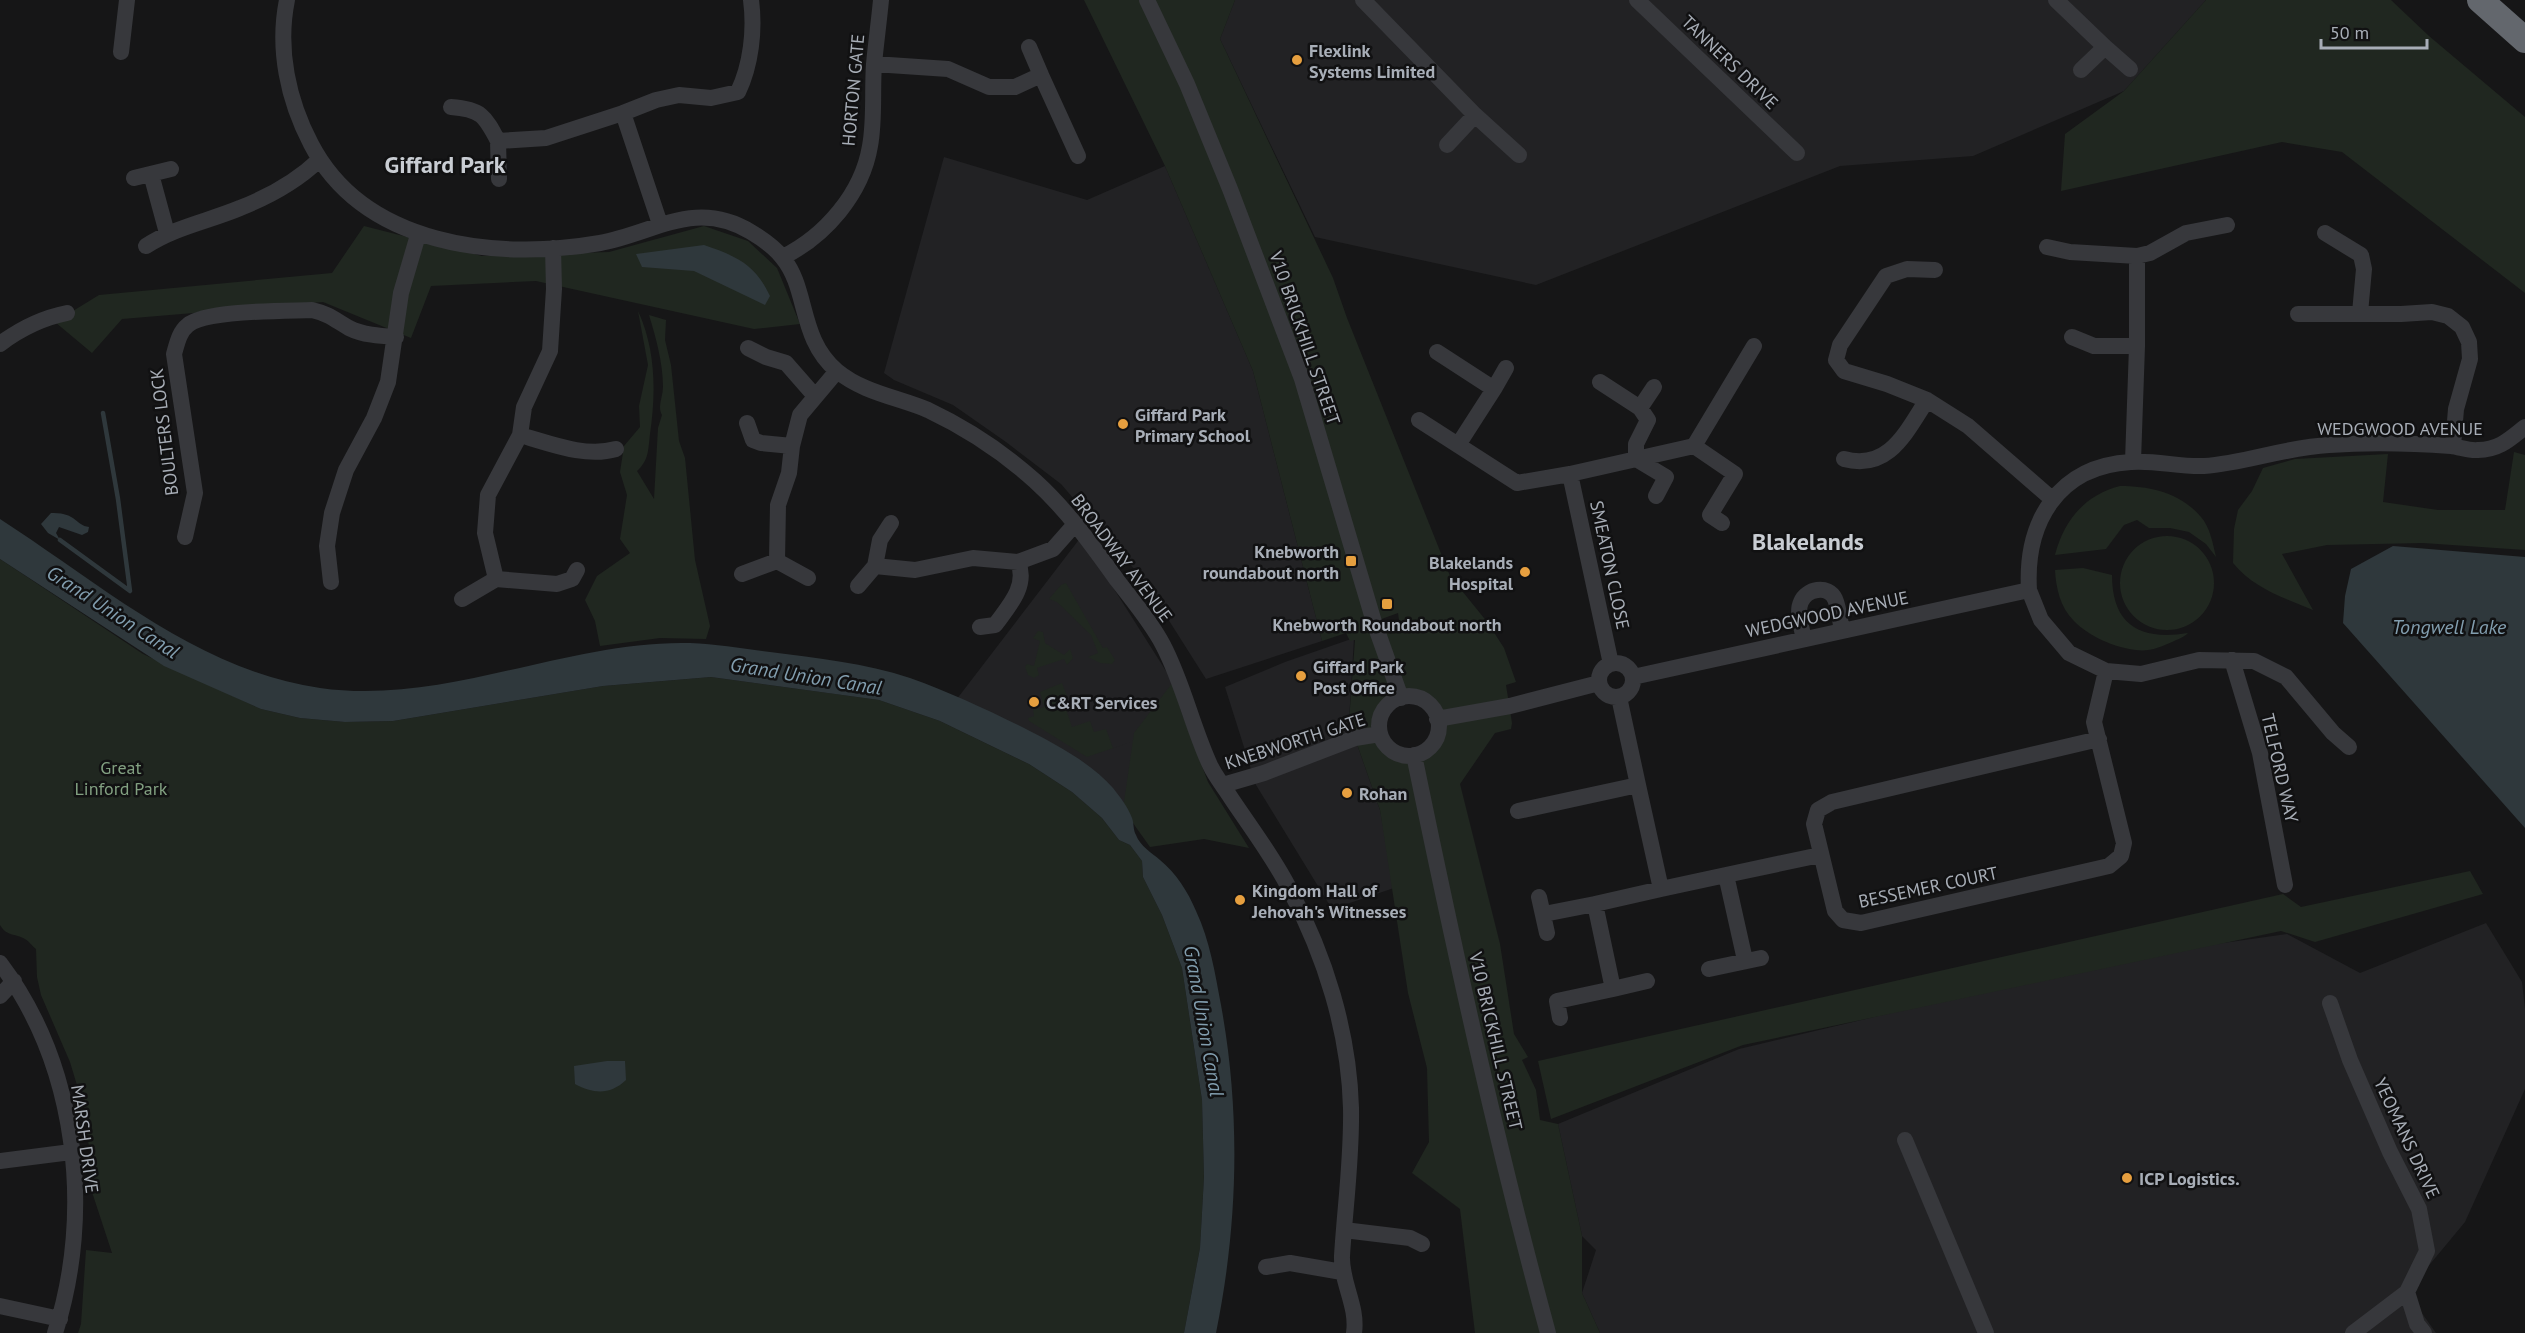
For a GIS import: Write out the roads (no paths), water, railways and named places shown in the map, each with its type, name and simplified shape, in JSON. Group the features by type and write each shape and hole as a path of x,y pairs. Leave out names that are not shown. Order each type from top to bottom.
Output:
{"highway":[{"path":"2480,0 2525,40"}],"street":[{"path":"121,52 127,0"},
{"name":"BROADWAY AVENUE","path":"287,0 283,24 283,51 300,123 319,160 345,190 381,217 418,235 442,241 498,248 553,248 603,242 660,224 699,216 730,221 755,234 783,257 793,278 808,328 818,350 837,371 864,388 927,410 991,446 1036,482 1076,524 1162,643 1211,767 1287,884 1327,972 1343,1038 1351,1104 1350,1167 1342,1272"},
{"path":"498,141 546,138 679,94 711,98 738,92 747,73 753,16 751,0"},
{"name":"HORTON GATE","path":"783,257 801,248 833,220 857,185 870,147 874,64 881,0"},
{"name":"V10 BRICKHILL STREET","path":"1147,0 1187,84 1226,179 1302,379 1374,622 1401,698"},
{"path":"1363,0 1475,115 1519,154"},
{"name":"TANNERS DRIVE","path":"1637,0 1797,153"},
{"path":"2056,0 2130,69"},
{"path":"1029,47 1078,156"},
{"path":"2081,70 2105,47"},
{"path":"874,64 948,69 989,87 1015,87 1041,75"},
{"path":"451,107 472,109 486,118 498,141 499,179"},
{"path":"623,113 660,224"},
{"path":"1447,145 1475,115"},
{"path":"146,246 167,233 241,208 303,175 319,160"},
{"path":"134,178 171,170"},
{"path":"152,174 167,233"},
{"path":"2047,247 2070,252 2137,256 2150,253 2186,233 2227,225"},
{"path":"2325,234 2361,255 2364,269 2360,313"},
{"path":"331,582 327,546 332,513 346,470 374,418 388,382 401,292 418,235"},
{"path":"496,579 485,533 488,495 519,435 524,407 550,351 554,290 553,248"},
{"path":"2133,461 2137,256"},
{"path":"1935,270 1907,269 1886,276 1840,345 1836,360 1844,371 1887,384 1926,400 1968,426 2052,499"},
{"name":"BOULTERS LOCK","path":"185,537 195,493 174,354 178,338 187,325 204,317 312,310 328,313 350,328 367,334 396,338"},
{"path":"2298,314 2432,312 2448,316 2462,327 2469,342 2470,359 2457,409 2453,446"},
{"path":"0,345 14,334 48,317 68,313"},
{"path":"2072,337 2094,346 2137,346"},
{"path":"1419,420 1517,483 1570,474 1694,446 1754,346"},
{"path":"748,348 786,363 814,395"},
{"path":"1437,352 1494,388"},
{"path":"1458,445 1506,368"},
{"path":"777,561 778,505 789,473 792,446 800,414 837,371"},
{"path":"1600,382 1640,408 1648,420 1636,444 1636,459"},
{"path":"1640,408 1654,387"},
{"path":"1844,459 1857,463 1874,459 1899,444 1926,400"},
{"path":"747,423 753,440 792,446"},
{"name":"WEDGWOOD AVENUE","path":"2349,747 2333,733 2286,677 2254,661 2199,660 2141,674 2106,671 2069,653 2041,620 2029,590 2027,564 2034,530 2052,499 2076,478 2108,464 2133,461 2190,466 2234,464 2268,454 2327,445 2453,446 2478,450 2502,446 2525,427"},
{"path":"519,435 572,449 604,452 616,449"},
{"path":"1694,446 1735,474 1710,515 1722,523"},
{"path":"1636,459 1666,477 1656,496"},
{"name":"SMEATON CLOSE","path":"1570,474 1611,664"},
{"path":"858,586 875,566 880,540 891,524"},
{"path":"875,566 915,570 973,558 1018,562 1053,549 1076,524"},
{"path":"742,574 777,561 808,578"},
{"path":"980,627 995,625 1016,596 1023,573 1018,562"},
{"path":"462,599 496,579 557,584 572,579 577,570"},
{"path":"1804,639 1799,608 1805,595 1817,590 1825,590 1835,599 1842,631"},
{"name":"WEDGWOOD AVENUE","path":"1633,677 2029,590"},
{"name":"TELFORD WAY","path":"2232,660 2260,753 2285,885"},
{"path":"1611,664 1623,664 1628,667 1633,677 1632,688 1619,697 1606,694 1599,683 1603,669 1611,664"},
{"name":"BESSEMER COURT","path":"2099,740 1832,802 1818,810 1814,824 1835,911 1843,920 1861,923 2109,866 2121,856 2124,843 2099,740 2094,722 2106,671"},
{"path":"1437,719 1510,706 1599,683"},
{"path":"1409,696 1424,701 1435,712 1437,719 1436,739 1430,747 1414,755 1405,756 1392,751 1380,734 1379,725 1383,711 1393,701 1401,698 1409,696"},
{"path":"1619,697 1661,889"},
{"name":"KNEBWORTH GATE","path":"1223,785 1264,773 1355,738 1380,734"},
{"name":"V10 BRICKHILL STREET","path":"1414,755 1454,949 1521,1234 1548,1333"},
{"path":"1518,811 1638,785"},
{"path":"1544,914 1820,855"},
{"path":"1709,969 1753,959 1726,875"},
{"path":"1539,897 1547,933"},
{"path":"1595,904 1612,989"},
{"name":"MARSH DRIVE","path":"0,963 14,981 34,1018 52,1063 63,1100 71,1152 75,1201 74,1249 58,1326"},
{"path":"0,996 14,981"},
{"path":"1560,1018 1557,1001 1647,981"},
{"name":"YEOMANS DRIVE","path":"2330,1004 2350,1060 2419,1209 2427,1251 2407,1292 2353,1333"},
{"path":"1905,1140 1986,1333"},
{"path":"0,1161 71,1152"},
{"path":"1344,1230 1410,1238 1422,1244"},
{"path":"1266,1267 1290,1263 1342,1272 1357,1317 1354,1333"},
{"path":"2407,1292 2417,1324 2424,1333"},
{"path":"0,1306 58,1326"}],"water":[{"path":"704,245 726,253 751,269 770,296 765,305 694,271 642,267 636,254"},
{"path":"51,513 70,516 89,527 88,532 82,535 59,527 56,533 60,540 48,533 41,524"},
{"name":"Grand Union Canal","path":"0,519 113,596 191,644 232,663 275,678 320,688 367,691 413,688 459,681 597,651 644,645 710,644 841,662 876,668 910,678 1010,721 1072,754 1113,788 1124,802 1133,820 1135,833 1140,843 1166,865 1181,883 1201,922 1212,957 1227,1046 1234,1128 1233,1210 1216,1333 1184,1333 1200,1248 1204,1177 1202,1100 1182,968 1162,915 1143,877 1142,861 1130,845 1119,840 1102,818 1072,792 1029,764 940,721 879,700 711,677 603,686 393,721 345,722 300,718 261,709 164,666 0,559"},
{"name":"Tongwell Lake","path":"2393,546 2525,557 2525,828 2343,623 2345,596 2351,569"},
{"path":"625,1061 626,1080 620,1085 608,1090 595,1091 575,1084 574,1066"}],"waterway":[{"path":"60,540 130,591 118,499 103,413"}],"place":[{"name":"Flexlink Systems Limited","path":"1297,60"},
{"name":"Giffard Park Primary School","path":"1123,424"},
{"name":"Knebworth roundabout north","path":"1351,561"},
{"name":"Blakelands Hospital","path":"1525,572"},
{"name":"Knebworth Roundabout north","path":"1387,604"},
{"name":"Giffard Park Post Office","path":"1301,676"},
{"name":"C&RT Services","path":"1034,702"},
{"name":"Rohan","path":"1347,793"},
{"name":"Kingdom Hall of Jehovah's Witnesses","path":"1240,900"},
{"name":"ICP Logistics.","path":"2127,1178"}],"district":[{"name":"Giffard Park","path":"445,164"},
{"name":"Blakelands","path":"1808,541"}],"park label":[{"name":"Great Linford Park","path":"121,777"}]}
